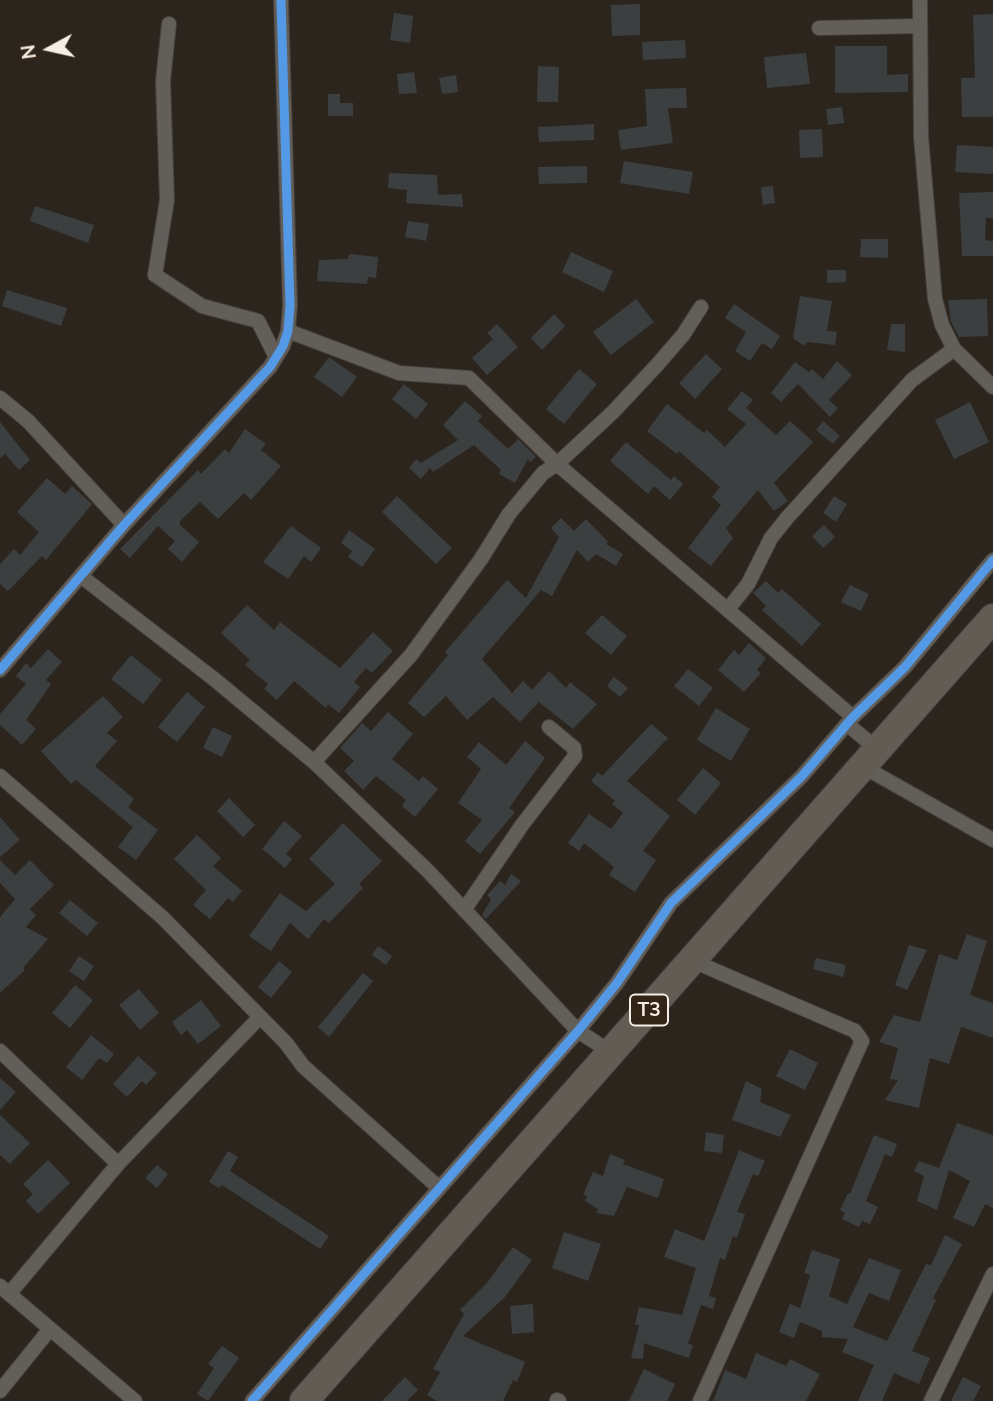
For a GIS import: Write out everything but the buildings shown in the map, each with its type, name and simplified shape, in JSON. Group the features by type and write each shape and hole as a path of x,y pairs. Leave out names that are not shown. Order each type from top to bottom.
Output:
{"highway":[{"name":"T3","path":"304,1401 993,618"}],"street":[{"path":"0,670 82,577 124,524 276,357 288,331 281,0"},
{"path":"920,0 921,137 933,287 942,325 954,348 993,387"},
{"path":"169,24 163,81 167,200 156,275 202,306 258,320 276,357"},
{"path":"819,28 920,26"},
{"path":"314,762 411,655 515,505 543,473 557,464 613,412 683,335 701,307"},
{"path":"288,331 400,373 469,378 557,464 728,609 850,721 870,757 993,840"},
{"path":"728,609 748,584 771,538 787,518 912,380 954,348"},
{"path":"0,398 28,421 124,524"},
{"path":"251,1401 287,1364 438,1187 578,1031 617,983 671,903 802,776 850,721 905,667 993,559"},
{"path":"82,577 214,679 314,762 428,871 578,1031 612,1053"},
{"path":"464,910 522,825 575,756 574,748 549,727"},
{"path":"0,776 163,918 310,1072 438,1187"},
{"path":"692,961 855,1031 862,1041 700,1401"},
{"path":"135,1401 4,1290 118,1164 259,1018"},
{"path":"0,1051 118,1164"},
{"path":"932,1401 993,1274"},
{"path":"0,1391 50,1329"}],"cycle path":[{"path":"0,670 124,525 270,367 283,346 288,331 290,305 281,0"},
{"path":"252,1401 578,1031 617,983 671,903 802,776 853,717 905,667 993,560"}]}
